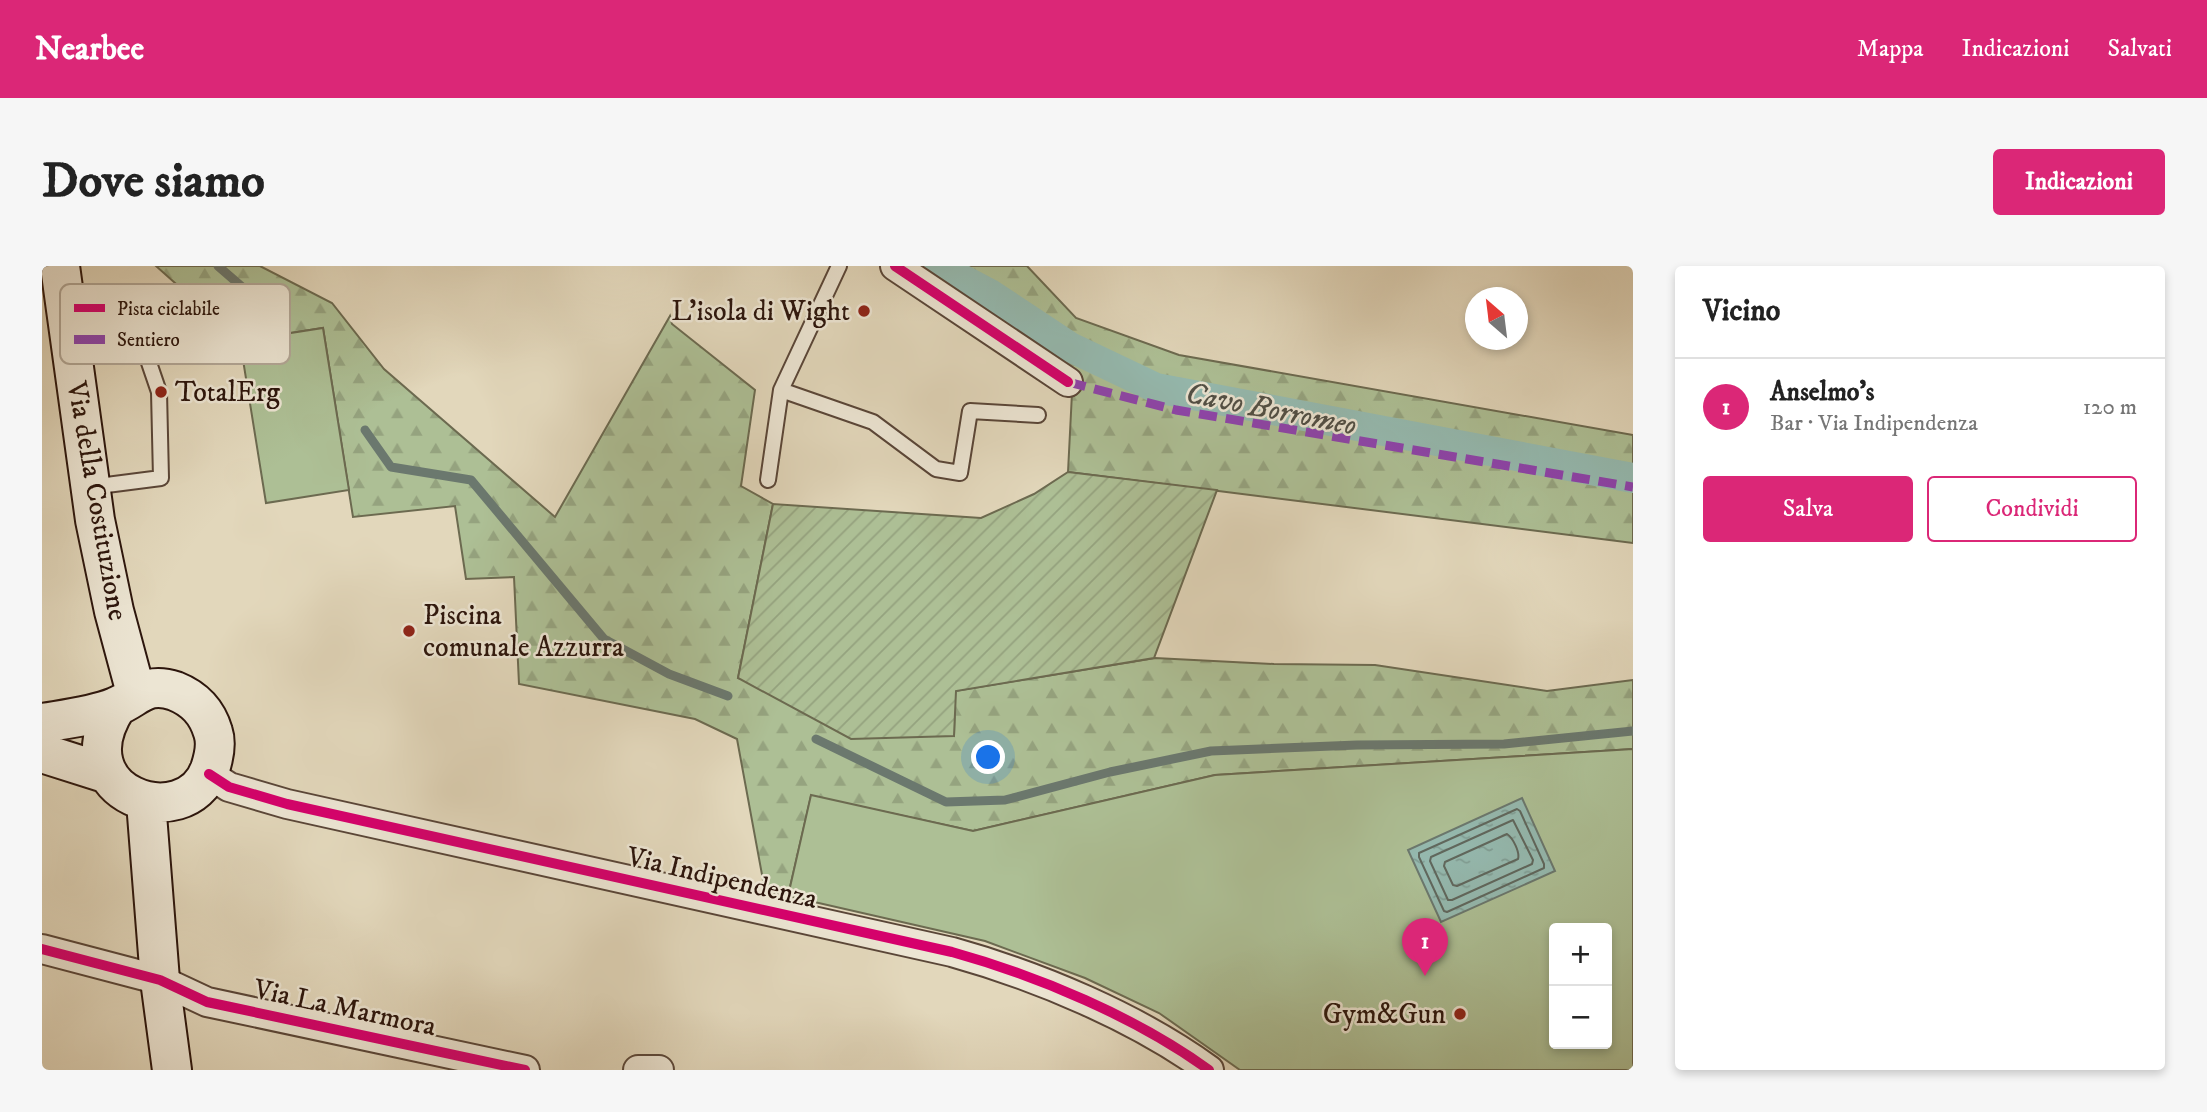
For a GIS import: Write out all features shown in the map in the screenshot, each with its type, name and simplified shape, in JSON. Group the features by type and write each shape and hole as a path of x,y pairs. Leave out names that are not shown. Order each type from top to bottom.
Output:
{"main road":[{"name":"Via della Costituzione","path":"60,266 63,284"},
{"name":"Via della Costituzione","path":"74,364 126,699"},
{"path":"42,723 126,699 153,688 172,690 193,700 209,718 215,738 215,756 209,774 184,797 165,802 146,802 120,788 108,774 102,757 101,742 106,723 126,699"},
{"path":"42,753 108,774"},
{"path":"146,802 160,980 173,1070"}],"street":[{"path":"895,266 1068,382"},
{"name":"Via Indipendenza","path":"209,774 229,787 287,804 952,952 1006,967 1140,1026 1209,1070"},
{"name":"Via La Marmora","path":"42,949 160,980 207,1002 525,1070"},
{"path":"638,1070 659,1070"}],"lane":[{"path":"768,480 782,390 839,266"},
{"path":"91,487 161,478 159,391 150,364"},
{"path":"782,390 873,422 936,469 960,473 970,411 1038,415"}],"green space":[{"path":"156,266 260,266 332,303 384,369 555,517 670,316 672,324 755,390 741,486 773,504 738,678 954,736 955,691 1155,658 1274,664 1375,665 1547,691 1633,680 1633,749 1215,775 973,831 811,796 788,896 765,891 737,739 695,719 519,684 514,577 466,579 455,506 353,517 323,328 290,333 290,284 176,284"},
{"path":"914,266 1027,266 1076,318 1179,355 1633,435 1633,543 1068,472 1073,373"},
{"path":"323,328 349,490 266,503 244,364 290,364 290,333"},
{"path":"1068,472 1217,490 1154,658 956,691 954,736 851,739 738,678 773,504 981,518 1034,494"},
{"path":"1633,749 1633,1070 1240,1070 1159,1013 1085,978 985,941 788,896 811,795 973,831 1215,775"}],"water":[{"path":"1522,798 1555,871 1441,922 1408,850"}],"waterway":[{"path":"218,266 239,284"},
{"name":"Cavo Borromeo","path":"937,266 990,294 1070,347 1156,388 1633,478"},
{"path":"365,430 391,467 471,480 604,639 669,674 728,696"},
{"path":"816,739 946,802 1005,800 1110,772 1211,751 1357,745 1504,744 1633,731"}],"marked path":[{"path":"1068,382 1176,410 1633,487"}],"cycle path":[{"path":"895,266 1068,382"},
{"path":"209,774 229,787 287,804 952,952 1018,973 1085,1000 1150,1033 1209,1070"},
{"path":"42,949 160,980 207,1002 525,1070"}],"place":[{"name":"L'isola di Wight","path":"864,311"},
{"name":"TotalErg","path":"161,392"},
{"name":"Piscina comunale Azzurra","path":"409,631"},
{"name":"Anselmo's","path":"1425,976"},
{"name":"Gym&Gun","path":"1460,1014"}]}
